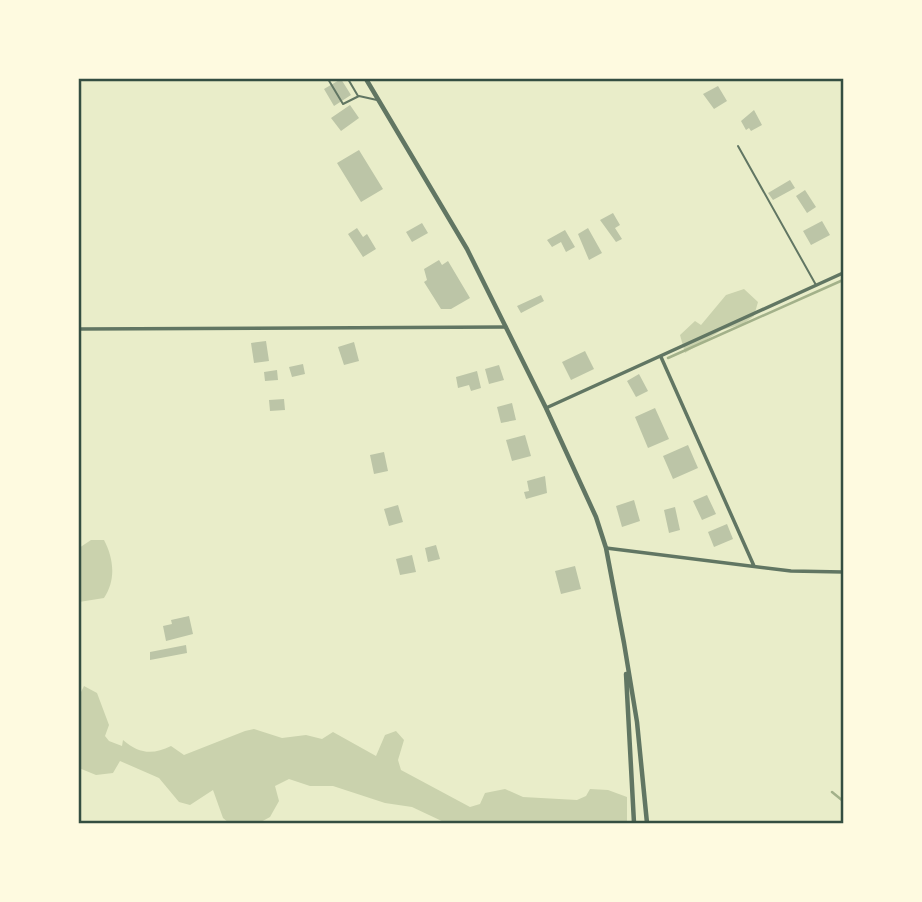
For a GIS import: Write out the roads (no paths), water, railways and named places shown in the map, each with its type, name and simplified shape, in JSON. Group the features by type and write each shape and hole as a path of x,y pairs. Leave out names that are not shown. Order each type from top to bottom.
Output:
{"street":[{"path":"366,79 447,213 547,408 587,494 606,548 624,643 646,795 647,823"},
{"path":"547,408 843,273"},
{"path":"79,329 506,327"},
{"path":"660,356 754,566"},
{"path":"606,548 803,572 843,572"},
{"path":"624,643 635,797 634,823"}],"lane":[{"path":"328,79 343,104 359,96 379,101"},
{"path":"348,79 359,96"},
{"path":"737,146 816,286"}],"waterway":[{"path":"668,358 843,280"},
{"path":"832,792 843,801"}]}
